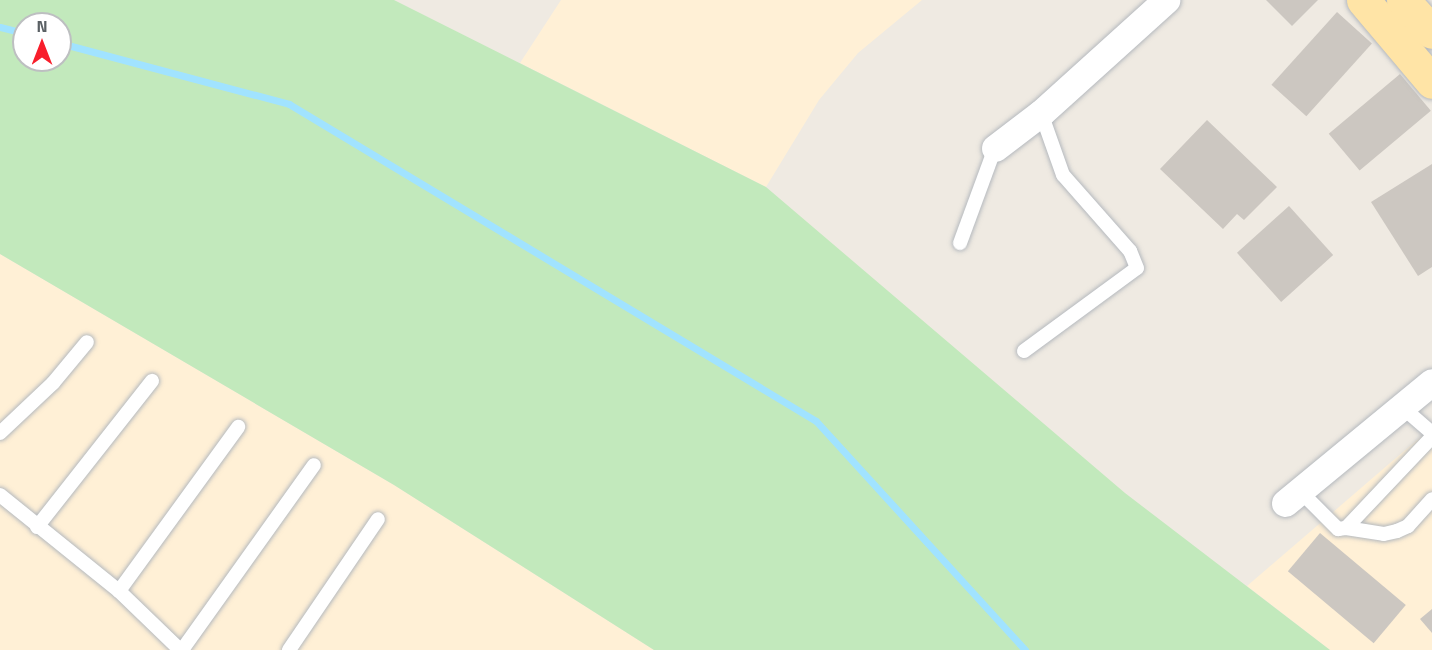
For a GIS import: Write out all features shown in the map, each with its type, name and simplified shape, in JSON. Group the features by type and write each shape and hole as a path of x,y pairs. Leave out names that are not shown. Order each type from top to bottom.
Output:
{"main road":[{"path":"1363,0 1432,82"},
{"path":"1403,0 1432,32"}],"street":[{"path":"995,148 1041,113 1166,0"},
{"path":"1292,497 1432,382"}],"lane":[{"path":"1024,351 1122,275 1137,268 1130,251 1062,175 1041,113"},
{"path":"960,243 986,164 995,148"},
{"path":"0,433 53,383 87,342"},
{"path":"37,527 152,381"},
{"path":"1346,528 1432,435 1402,407"},
{"path":"118,591 238,427"},
{"path":"0,495 118,591 181,650 314,465"},
{"path":"1292,497 1338,529 1346,528 1384,534 1408,526 1432,499"},
{"path":"289,650 378,519"}],"shaded area":[{"path":"561,0 922,0 858,53 819,100 766,187 520,63"},
{"path":"0,254 394,485 654,650 0,650"},
{"path":"1432,427 1432,650 1330,650 1247,586"}],"green space":[{"path":"0,0 394,0 766,187 1125,493 1330,650 654,650 394,485 0,254"}],"building":[{"path":"1266,0 1318,0 1292,26"},
{"path":"1337,12 1372,43 1306,116 1271,85"},
{"path":"1400,74 1431,111 1360,171 1329,134"},
{"path":"1207,120 1277,187 1244,220 1237,214 1223,229 1160,169"},
{"path":"1432,164 1432,267 1418,276 1371,202"},
{"path":"1289,206 1333,255 1281,302 1237,253"},
{"path":"1320,533 1406,605 1374,643 1288,571"},
{"path":"1432,609 1432,633 1420,619"}],"waterway":[{"path":"0,27 12,30"},
{"path":"72,46 289,104 816,421 1025,650"}]}
